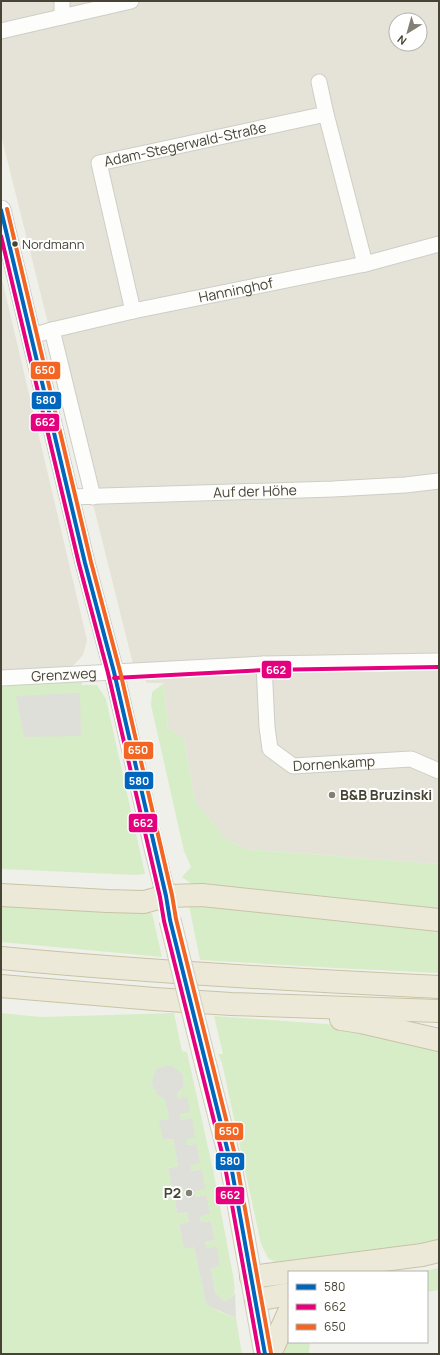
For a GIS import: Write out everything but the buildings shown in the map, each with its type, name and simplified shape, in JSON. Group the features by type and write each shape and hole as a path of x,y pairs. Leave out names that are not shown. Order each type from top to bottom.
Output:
{"highway":[{"path":"1,895 144,902 166,896 202,895 439,920"},
{"path":"1,958 75,965 309,981 439,987"},
{"path":"1,986 231,1004 439,1011"},
{"path":"231,1004 361,1022 439,1040"},
{"path":"298,1271 414,1256 439,1251"},
{"path":"390,1271 439,1260"},
{"path":"251,1277 288,1272"},
{"path":"256,1300 288,1294"},
{"path":"270,1354 288,1314"}],"main road":[{"path":"166,896 170,920 230,1160 265,1354"}],"street":[{"path":"62,1 62,18"},
{"path":"1,31 131,1"},
{"path":"320,82 326,114 365,264"},
{"name":"Adam-Stegerwald-Straße","path":"133,311 99,163 326,114"},
{"path":"2,218 114,672 166,896"},
{"name":"Hanninghof","path":"32,336 133,311 365,264 439,244"},
{"path":"52,330 93,496"},
{"name":"Auf der Höhe","path":"70,497 347,488 405,485 439,481"},
{"name":"Grenzweg","path":"1,678 264,664 439,661"},
{"name":"Dornenkamp","path":"264,664 267,727 270,749 293,766 411,759 439,771"}],"shaded area":[{"path":"1,1 439,1 439,864 245,849 225,838 195,801 184,739 168,728 164,683 147,683 133,664 1,135"},
{"path":"1,275 87,640 83,655 67,672 1,678"},
{"path":"80,693 81,736 24,737 16,696"},
{"name":"P2","path":"165,1066 173,1066 183,1075 183,1087 177,1095 177,1099 187,1097 190,1112 180,1114 181,1120 192,1118 195,1137 186,1140 186,1145 196,1144 200,1163 191,1165 191,1171 202,1169 205,1189 195,1191 196,1197 206,1195 210,1214 200,1217 201,1222 211,1221 215,1240 205,1242 207,1248 217,1246 220,1266 211,1268 215,1292 222,1300 227,1301 235,1292 236,1318 207,1304 194,1247 184,1249 179,1224 189,1222 187,1212 177,1214 175,1199 184,1197 182,1186 172,1188 168,1168 178,1166 173,1139 163,1140 159,1121 169,1119 165,1100 157,1094 152,1084 153,1076 157,1069"}],"green space":[{"path":"81,675 82,685 97,685 106,699 145,874 136,875 1,869 1,678"},
{"path":"164,683 168,728 184,739 195,801 225,838 245,849 439,864 439,914 193,885 182,877 191,867 184,851 151,705 152,692"},
{"path":"1,903 152,913 162,957 1,942"},
{"path":"198,904 439,927 439,973 200,960 189,906"},
{"path":"1,1013 41,1017 174,1013 182,1051 187,1052 213,1170 233,1275 234,1293 233,1296 227,1301 222,1300 215,1292 211,1268 216,1247 207,1248 205,1242 215,1240 211,1221 201,1222 200,1216 206,1195 196,1197 195,1191 201,1169 191,1171 190,1165 196,1144 186,1145 192,1118 181,1120 180,1114 190,1111 177,1099 177,1095 181,1091 154,1090 165,1100 169,1119 163,1140 173,1139 178,1166 168,1168 172,1187 182,1186 184,1197 175,1199 177,1214 187,1212 189,1222 179,1225 184,1248 194,1247 205,1300 215,1309 236,1318 242,1354 1,1354"},
{"path":"214,1016 327,1024 386,1033 439,1046 439,1246 278,1264 268,1258 261,1244 222,1063 218,1054 223,1054"},
{"path":"439,1268 439,1290 428,1292 428,1271 424,1271"},
{"path":"288,1328 288,1343 310,1343 309,1354 284,1354"}],"transit line":[{"name":"650","path":"7,209 91,562 120,671 172,895 176,919 236,1159 271,1353"},
{"name":"580","path":"1,210 85,563 114,672 166,896 170,920 230,1160 265,1354"},
{"name":"662","path":"1,236 79,564 108,673 160,897 164,921 224,1161 259,1354"},
{"name":"662","path":"114,678 264,670 439,667"}],"place":[{"name":"Nordmann","path":"15,244"},
{"name":"B&B Bruzinski","path":"332,795"},
{"name":"P2","path":"189,1193"}]}
